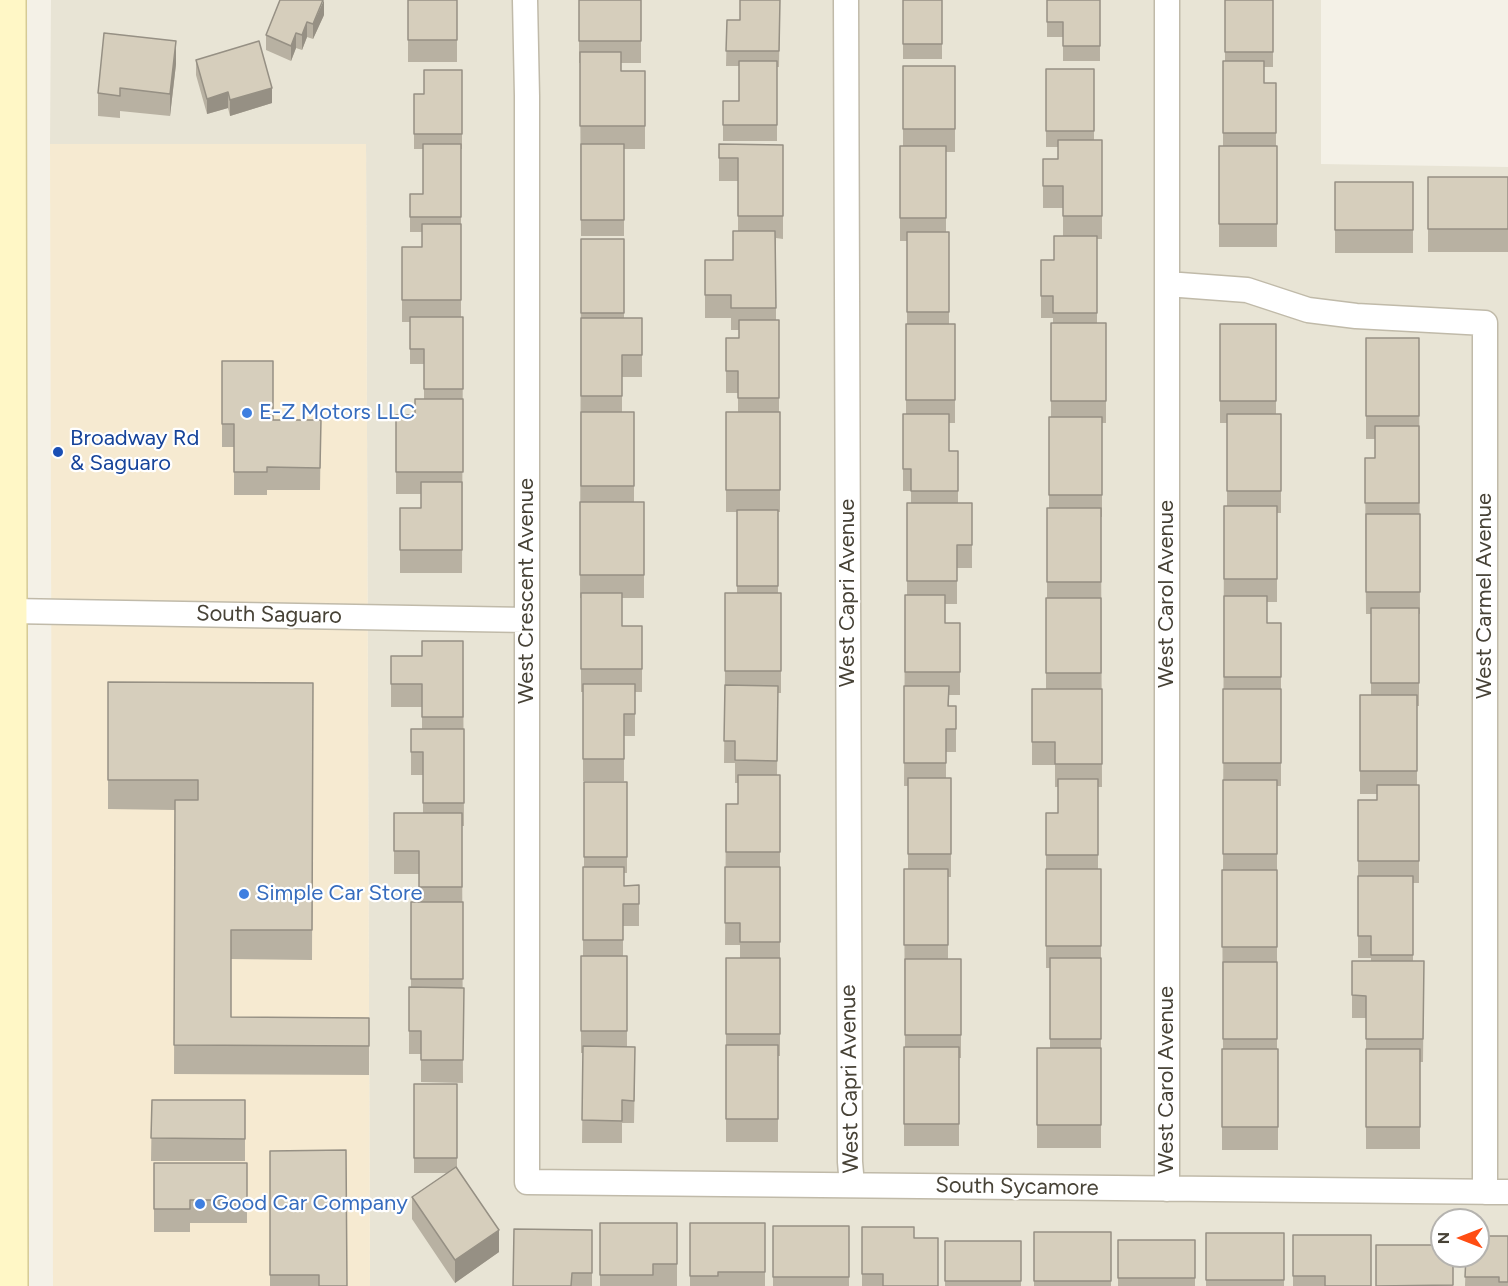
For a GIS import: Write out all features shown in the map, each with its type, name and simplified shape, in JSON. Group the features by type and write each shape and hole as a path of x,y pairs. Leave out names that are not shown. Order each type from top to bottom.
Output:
{"main road":[{"path":"9,0 11,1286"}],"street":[{"name":"West Crescent Avenue","path":"525,0 527,96 527,1182"},
{"name":"West Capri Avenue","path":"846,0 850,1162 852,1185"},
{"name":"West Carol Avenue","path":"1167,0 1167,1189"},
{"name":"West Carmel Avenue","path":"1167,284 1247,290 1308,310 1356,316 1485,323 1497,1192"},
{"name":"South Saguaro","path":"11,611 527,620"},
{"name":"South Sycamore","path":"527,1182 1497,1192"}],"shaded area":[{"path":"51,0 1321,0 1321,164 1508,167 1508,1286 370,1286 366,145 50,144"},
{"path":"50,144 366,144 370,1286 53,1286"}],"building":[{"path":"280,0 323,0 313,24 307,22 302,35 296,33 291,46 266,35"},
{"path":"408,0 457,0 457,40 408,40"},
{"path":"579,0 641,0 641,41 579,41"},
{"path":"740,0 780,0 779,51 726,51 727,20 740,20"},
{"path":"903,0 942,0 942,44 903,44"},
{"path":"1047,0 1100,0 1100,46 1063,46 1063,22 1047,22"},
{"path":"1225,0 1273,0 1273,52 1225,52"},
{"path":"104,33 176,41 170,94 120,88 120,96 98,93"},
{"path":"259,41 272,88 230,100 228,92 207,99 196,60"},
{"path":"580,52 621,52 621,71 645,71 645,126 580,126"},
{"path":"739,61 777,61 777,125 723,125 723,101 739,101"},
{"path":"1223,61 1264,61 1264,83 1276,83 1276,133 1223,133"},
{"path":"903,66 955,66 955,129 903,129"},
{"path":"1046,69 1094,69 1094,131 1046,131"},
{"path":"424,70 462,70 462,134 414,134 414,94 424,94"},
{"path":"1058,140 1102,140 1102,216 1063,216 1063,186 1043,186 1043,159 1058,159"},
{"path":"423,144 461,144 461,217 410,217 410,194 423,194"},
{"path":"581,144 624,144 624,220 581,220"},
{"path":"719,144 783,145 783,216 738,216 738,158 719,158"},
{"path":"900,146 946,146 946,218 900,218"},
{"path":"1219,146 1277,146 1277,224 1219,224"},
{"path":"1428,177 1508,177 1508,229 1428,229"},
{"path":"1335,182 1413,182 1413,230 1335,230"},
{"path":"422,224 461,224 461,300 402,300 402,247 422,247"},
{"path":"733,231 775,231 776,308 731,308 731,295 705,295 705,260 733,260"},
{"path":"907,232 949,232 949,312 907,312"},
{"path":"1054,236 1097,236 1097,313 1053,313 1053,296 1041,296 1041,260 1054,260"},
{"path":"581,239 624,239 624,313 581,313"},
{"path":"410,317 463,317 463,389 424,389 424,349 410,349"},
{"path":"581,318 642,318 642,355 622,355 622,396 581,396"},
{"path":"739,320 779,320 779,398 738,398 738,371 726,371 726,338 739,338"},
{"path":"1051,323 1106,323 1106,401 1051,401"},
{"path":"906,324 955,324 955,400 906,400"},
{"path":"1220,324 1276,324 1276,401 1220,401"},
{"path":"1366,338 1419,338 1419,416 1366,416"},
{"name":"E-Z Motors LLC","path":"222,361 273,361 273,420 321,420 320,468 267,467 267,472 234,472 234,424 222,424"},
{"path":"415,399 463,399 463,472 396,472 396,415 415,415"},
{"path":"581,412 634,412 634,486 581,486"},
{"path":"726,412 780,412 780,490 726,490"},
{"path":"903,414 949,414 949,451 958,451 958,491 911,491 911,469 903,469"},
{"path":"1227,414 1281,414 1281,491 1227,491"},
{"path":"1049,417 1102,417 1102,495 1049,495"},
{"path":"1375,426 1419,426 1419,503 1365,503 1365,458 1375,458"},
{"path":"421,482 462,482 462,550 400,550 400,508 421,508"},
{"path":"580,502 644,502 644,575 580,575"},
{"path":"907,503 972,503 972,545 957,545 957,581 907,581"},
{"path":"1224,506 1277,506 1277,579 1224,579"},
{"path":"1047,508 1101,508 1101,582 1047,582"},
{"path":"737,510 778,510 778,586 737,586"},
{"path":"1366,514 1420,514 1420,592 1366,592"},
{"path":"581,593 622,593 622,626 642,626 642,669 581,669"},
{"path":"725,593 781,593 781,671 725,671"},
{"path":"905,595 945,595 945,623 960,623 960,672 905,672"},
{"path":"1224,596 1267,596 1267,623 1281,623 1281,677 1224,677"},
{"path":"1046,598 1101,598 1101,673 1046,673"},
{"path":"1371,608 1419,608 1419,683 1371,683"},
{"path":"422,641 463,641 463,717 422,717 422,684 391,684 391,656 422,656"},
{"name":"Simple Car Store","path":"108,682 313,683 312,930 231,930 231,1017 369,1018 369,1046 174,1045 175,800 198,800 198,780 108,780"},
{"path":"583,684 635,684 635,714 624,714 624,759 583,759"},
{"path":"725,685 778,686 777,761 735,760 735,741 724,741"},
{"path":"904,686 949,686 948,706 956,706 956,729 946,729 946,763 904,763"},
{"path":"1032,689 1102,689 1102,764 1055,764 1055,742 1032,742"},
{"path":"1223,689 1281,689 1281,763 1223,763"},
{"path":"1360,695 1417,695 1417,771 1360,771"},
{"path":"411,729 464,729 464,803 423,803 423,752 411,752"},
{"path":"738,775 780,775 780,852 726,852 726,804 738,804"},
{"path":"908,778 951,778 951,854 908,854"},
{"path":"1058,779 1098,779 1098,855 1046,855 1046,813 1058,813"},
{"path":"1223,780 1277,780 1277,854 1223,854"},
{"path":"584,782 627,782 627,857 584,857"},
{"path":"1377,785 1419,785 1419,861 1358,861 1358,800 1377,800"},
{"path":"394,813 462,813 462,887 419,887 419,851 394,851"},
{"path":"583,867 624,867 624,886 639,885 639,904 623,904 623,940 583,940"},
{"path":"725,867 780,867 780,942 740,942 740,923 725,923"},
{"path":"904,869 948,869 948,945 904,945"},
{"path":"1046,869 1101,869 1101,946 1046,946"},
{"path":"1222,870 1277,870 1277,947 1222,947"},
{"path":"1358,876 1413,876 1413,955 1371,955 1371,936 1358,936"},
{"path":"411,902 463,902 463,979 411,979"},
{"path":"581,956 627,956 627,1031 581,1031"},
{"path":"726,958 780,958 780,1034 726,1034"},
{"path":"1050,958 1101,958 1101,1039 1050,1039"},
{"path":"905,959 961,959 961,1035 905,1035"},
{"path":"1352,961 1424,961 1423,1039 1366,1039 1366,996 1352,995"},
{"path":"1223,962 1277,962 1277,1039 1223,1039"},
{"path":"409,987 464,988 463,1060 421,1060 421,1031 409,1031"},
{"path":"726,1045 778,1045 778,1119 726,1119"},
{"path":"583,1046 635,1047 634,1101 622,1100 622,1121 582,1120"},
{"path":"904,1047 959,1047 959,1124 904,1124"},
{"path":"1037,1048 1101,1048 1101,1125 1037,1125"},
{"path":"1222,1049 1278,1049 1278,1127 1222,1127"},
{"path":"1366,1049 1420,1049 1420,1127 1366,1127"},
{"path":"414,1084 457,1084 457,1158 414,1158"},
{"path":"152,1100 245,1100 245,1139 151,1138"},
{"path":"346,1150 347,1286 319,1286 319,1275 270,1275 270,1151"},
{"path":"154,1163 247,1163 247,1200 190,1200 190,1209 154,1209"},
{"path":"456,1167 499,1230 455,1260 412,1197"},
{"path":"600,1223 677,1223 677,1264 653,1264 653,1275 600,1275"},
{"path":"690,1223 765,1223 765,1272 718,1272 718,1276 690,1276"},
{"path":"773,1226 849,1226 849,1277 773,1277"},
{"path":"862,1227 914,1227 914,1238 938,1238 938,1286 883,1286 883,1274 862,1274"},
{"path":"514,1229 592,1230 592,1273 572,1273 571,1286 513,1286"},
{"path":"1034,1232 1111,1232 1111,1281 1034,1281"},
{"path":"1206,1233 1284,1233 1284,1280 1206,1280"},
{"path":"1293,1235 1371,1235 1371,1286 1325,1286 1325,1276 1293,1276"},
{"path":"1490,1236 1508,1236 1508,1282 1499,1282 1499,1277 1465,1277 1465,1268 1490,1268"},
{"path":"1118,1240 1195,1240 1195,1278 1118,1278"},
{"path":"945,1241 1021,1241 1021,1281 945,1281"},
{"path":"1376,1245 1430,1245 1430,1268 1453,1268 1453,1285 1376,1286"}],"place":[{"name":"E-Z Motors LLC","path":"247,413"},
{"name":"Broadway Rd & Saguaro","path":"58,452"},
{"name":"Simple Car Store","path":"244,894"},
{"name":"Good Car Company","path":"200,1204"}]}
